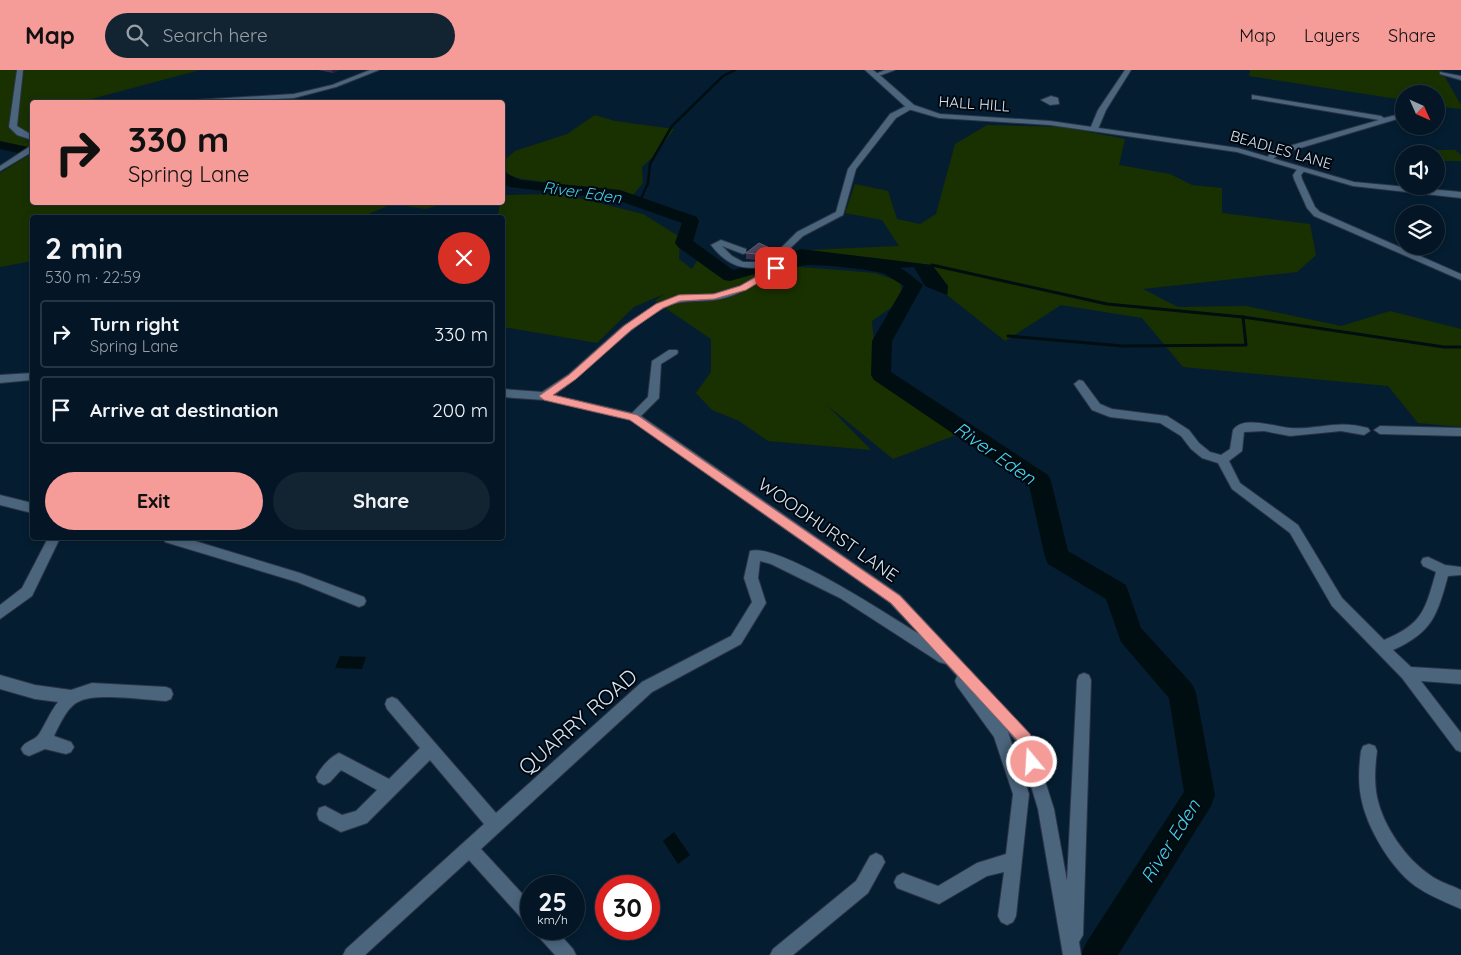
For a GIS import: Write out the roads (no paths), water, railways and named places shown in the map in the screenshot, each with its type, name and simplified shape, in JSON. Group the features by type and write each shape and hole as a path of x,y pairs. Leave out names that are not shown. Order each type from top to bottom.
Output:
{"street":[{"path":"20,70 12,121 15,130 30,137"},
{"path":"228,100 294,96 334,86 376,70"},
{"name":"HALL HILL","path":"868,70 911,107 928,114 944,117 1029,121 1094,129"},
{"path":"876,75 892,70"},
{"path":"1094,129 1102,110 1128,70"},
{"path":"1442,73 1461,78"},
{"path":"1255,97 1386,119"},
{"path":"743,251 720,243 716,245 737,265 760,265 773,261 800,234 840,213 852,169 889,120 899,111 911,107"},
{"path":"1357,114 1368,124"},
{"path":"1270,159 1284,150 1395,117"},
{"name":"BEADLES LANE","path":"1094,129 1238,150 1302,170 1360,185 1461,195"},
{"path":"0,169 30,150"},
{"path":"1302,170 1297,175 1298,179 1312,208 1317,214 1461,277"},
{"path":"544,396 573,377 627,328 659,306 679,298 714,296 743,288 776,268 773,261"},
{"path":"634,417 653,398 656,363 673,352"},
{"path":"0,378 30,377"},
{"path":"1079,384 1096,407 1110,413 1163,419 1185,433 1195,446 1206,455 1222,460 1236,486 1294,529 1337,602 1407,673 1461,745"},
{"name":"WOODHURST LANE","path":"505,393 544,396 634,417 895,600 1025,739 1046,809 1072,955"},
{"path":"1222,460 1236,451 1239,430 1242,428 1264,427 1290,432 1341,427 1364,430"},
{"path":"1380,430 1461,432"},
{"path":"0,500 30,506"},
{"path":"0,613 27,592 53,540"},
{"path":"176,540 300,578 359,601"},
{"name":"QUARRY ROAD","path":"352,955 647,688 736,640 759,604 751,578 755,556 774,559 845,594 960,669"},
{"path":"1382,648 1402,640 1427,620 1449,570 1428,562"},
{"path":"945,659 1001,733 1021,794 1007,916"},
{"path":"1407,673 1461,677"},
{"path":"1072,955 1084,680"},
{"path":"0,682 35,692 71,697 92,690 166,694"},
{"path":"30,748 44,741 54,719 71,697"},
{"path":"392,704 495,825"},
{"path":"44,741 66,747"},
{"path":"325,814 341,824 360,817 431,748"},
{"path":"1370,751 1367,772 1370,800 1384,834 1407,867 1426,882 1461,900"},
{"path":"324,777 339,761 390,788"},
{"path":"469,848 520,904"},
{"path":"903,882 940,895 983,868 1014,860"},
{"path":"779,955 862,887 876,862"},
{"path":"553,940 567,955"}],"waterway":[{"path":"640,201 648,183 650,164 672,126 723,76 735,70"},
{"name":"River Eden","path":"0,145 23,150"},
{"name":"River Eden","path":"505,178 516,184 620,195 691,221 684,243 730,276 768,266"},
{"name":"River Eden","path":"782,265 818,257"},
{"path":"932,265 1107,304 1243,317"},
{"name":"River Eden","path":"886,267 914,285 882,341 881,375 1040,481 1057,557 1117,593 1130,634 1182,693 1200,795 1098,955"},
{"path":"1008,336 1123,346 1246,345 1243,317"},
{"path":"1243,317 1444,347 1461,347"}]}
